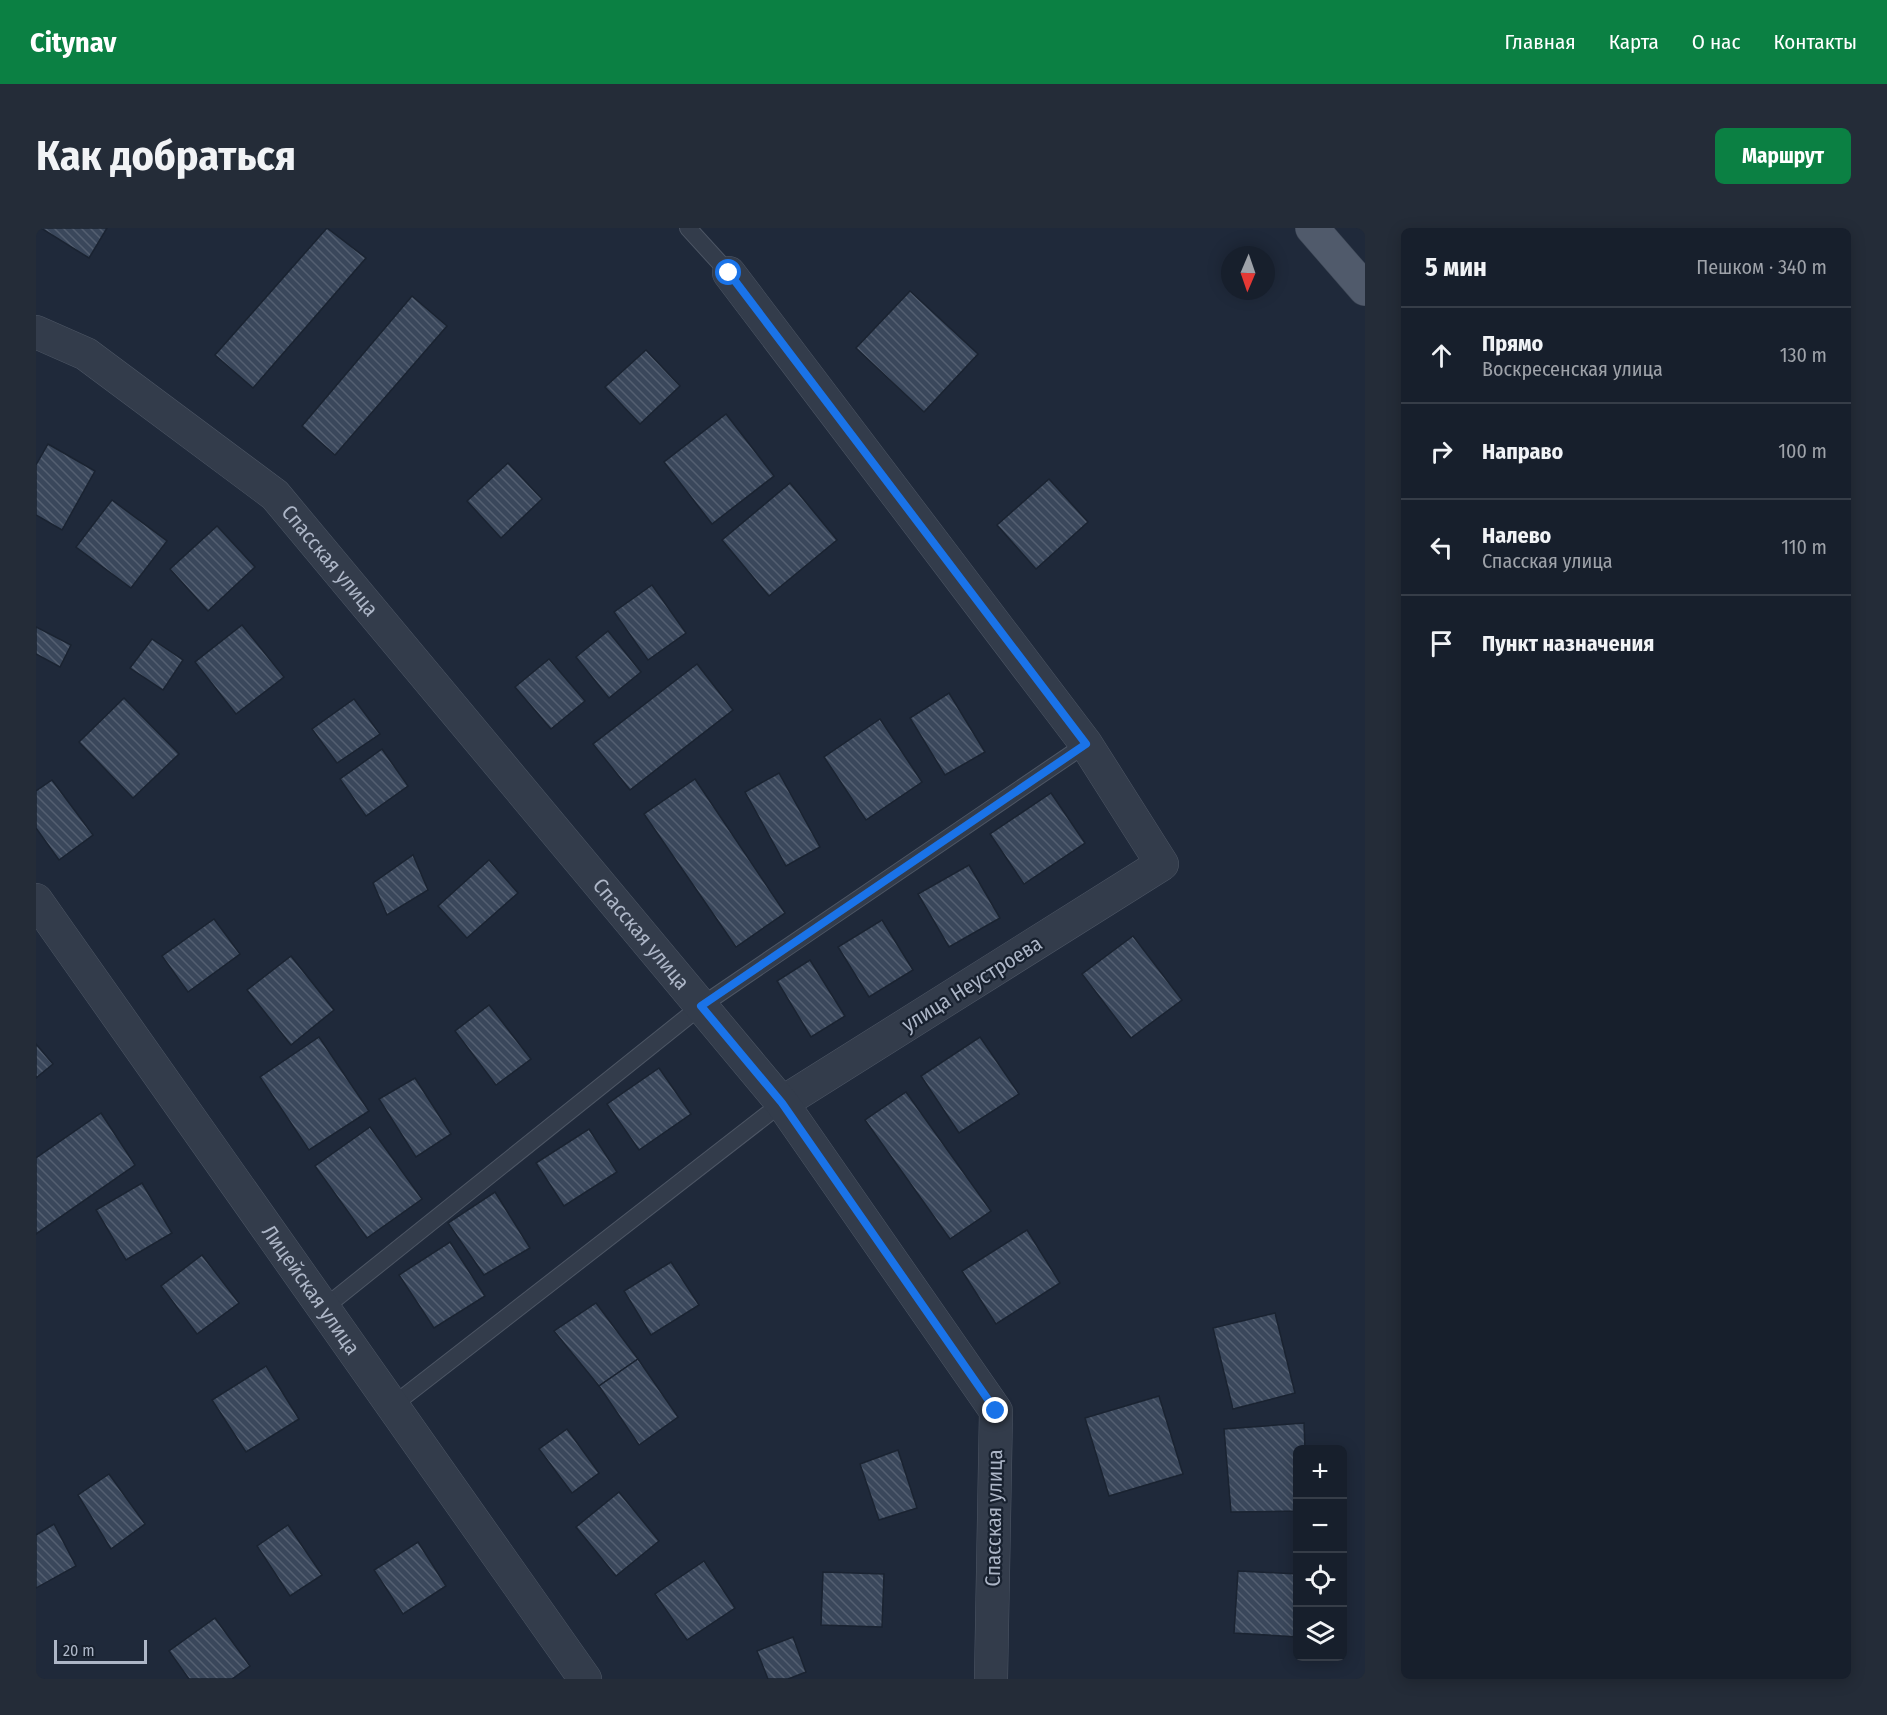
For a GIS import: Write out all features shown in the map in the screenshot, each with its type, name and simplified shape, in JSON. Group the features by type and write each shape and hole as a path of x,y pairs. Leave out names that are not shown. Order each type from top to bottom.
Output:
{"main road":[{"path":"1312,228 1365,289"}],"street":[{"path":"729,273 1086,744"},
{"name":"Спасская улица","path":"36,332 86,354 275,495 782,1103 996,1411 991,1679"},
{"name":"улица Неустроева","path":"782,1103 1162,864 1086,744"},
{"name":"Лицейская улица","path":"36,900 585,1679"}],"lane":[{"path":"688,228 729,273"},
{"path":"324,1308 701,1006 1086,744"},
{"path":"392,1406 782,1103"}],"building":[{"path":"41,228 107,228 89,258"},
{"path":"327,228 366,258 253,388 215,355"},
{"path":"910,291 978,354 924,412 856,348"},
{"path":"412,296 447,326 335,455 302,426"},
{"path":"646,350 680,386 640,424 605,387"},
{"path":"726,414 774,476 712,524 664,462"},
{"path":"48,444 95,471 62,530 36,515 36,465"},
{"path":"508,463 542,499 501,538 467,501"},
{"path":"1049,479 1088,522 1036,569 997,525"},
{"path":"790,483 837,540 769,596 722,540"},
{"path":"112,500 167,541 131,588 76,547"},
{"path":"217,526 255,567 208,611 170,569"},
{"path":"652,585 686,633 648,660 614,612"},
{"path":"242,625 284,677 236,714 195,662"},
{"path":"36,627 71,645 60,667 36,654"},
{"path":"608,631 641,672 609,698 576,657"},
{"path":"152,639 183,660 163,690 130,668"},
{"path":"549,659 585,701 551,729 515,687"},
{"path":"697,664 733,710 630,790 593,744"},
{"path":"949,693 985,752 945,775 910,718"},
{"path":"124,698 179,754 133,798 79,742"},
{"path":"354,699 380,734 337,763 312,729"},
{"path":"880,719 922,782 866,820 824,757"},
{"path":"382,749 408,786 366,816 340,779"},
{"path":"779,773 820,847 786,866 745,792"},
{"path":"695,779 785,913 736,947 644,814"},
{"path":"52,780 93,835 59,860 36,828 36,791"},
{"path":"1051,793 1085,843 1024,884 990,834"},
{"path":"413,855 428,890 387,915 373,883"},
{"path":"489,860 518,893 467,938 438,906"},
{"path":"969,865 1000,918 949,947 918,894"},
{"path":"214,919 240,954 188,992 162,956"},
{"path":"882,920 913,970 869,997 838,947"},
{"path":"1133,936 1182,1000 1131,1038 1082,974"},
{"path":"291,956 334,1010 291,1045 247,990"},
{"path":"810,960 845,1016 811,1037 777,981"},
{"path":"489,1005 531,1059 496,1085 455,1031"},
{"path":"319,1037 369,1111 309,1150 260,1077"},
{"path":"980,1037 1019,1094 959,1133 921,1076"},
{"path":"36,1044 53,1064 36,1078"},
{"path":"659,1068 691,1114 639,1150 607,1104"},
{"path":"415,1078 451,1134 416,1157 379,1099"},
{"path":"906,1092 991,1211 950,1239 865,1120"},
{"path":"101,1113 135,1165 36,1234 36,1158"},
{"path":"370,1127 422,1199 367,1238 315,1166"},
{"path":"589,1129 617,1172 564,1206 536,1163"},
{"path":"142,1183 172,1233 126,1260 96,1210"},
{"path":"495,1192 530,1248 484,1275 448,1223"},
{"path":"1027,1230 1060,1283 996,1324 962,1271"},
{"path":"450,1242 485,1296 434,1328 399,1275"},
{"path":"202,1255 239,1303 197,1334 161,1286"},
{"path":"671,1262 699,1305 651,1335 624,1291"},
{"path":"596,1303 638,1359 599,1386 554,1331"},
{"path":"1275,1313 1295,1393 1233,1409 1213,1328"},
{"path":"638,1359 678,1417 639,1445 599,1386"},
{"path":"266,1366 299,1419 246,1452 212,1400"},
{"path":"1159,1396 1183,1474 1109,1496 1085,1418"},
{"path":"1304,1423 1305,1445 1293,1445 1293,1511 1231,1512 1224,1429"},
{"path":"567,1429 599,1473 572,1493 539,1449"},
{"path":"898,1450 917,1508 879,1520 860,1464"},
{"path":"109,1474 145,1524 111,1549 78,1495"},
{"path":"619,1492 659,1541 616,1576 576,1527"},
{"path":"54,1524 76,1566 36,1588 36,1535"},
{"path":"288,1525 322,1575 290,1596 257,1546"},
{"path":"418,1542 446,1586 403,1614 374,1570"},
{"path":"704,1561 735,1608 687,1640 655,1594"},
{"path":"1238,1571 1293,1574 1293,1637 1234,1633"},
{"path":"823,1572 884,1574 882,1627 821,1625"},
{"path":"215,1618 250,1666 232,1679 189,1679 169,1651"},
{"path":"793,1637 806,1672 788,1679 768,1679 757,1651"}],"route":[{"path":"729,273 1086,744 701,1006 782,1103 996,1411"}]}
